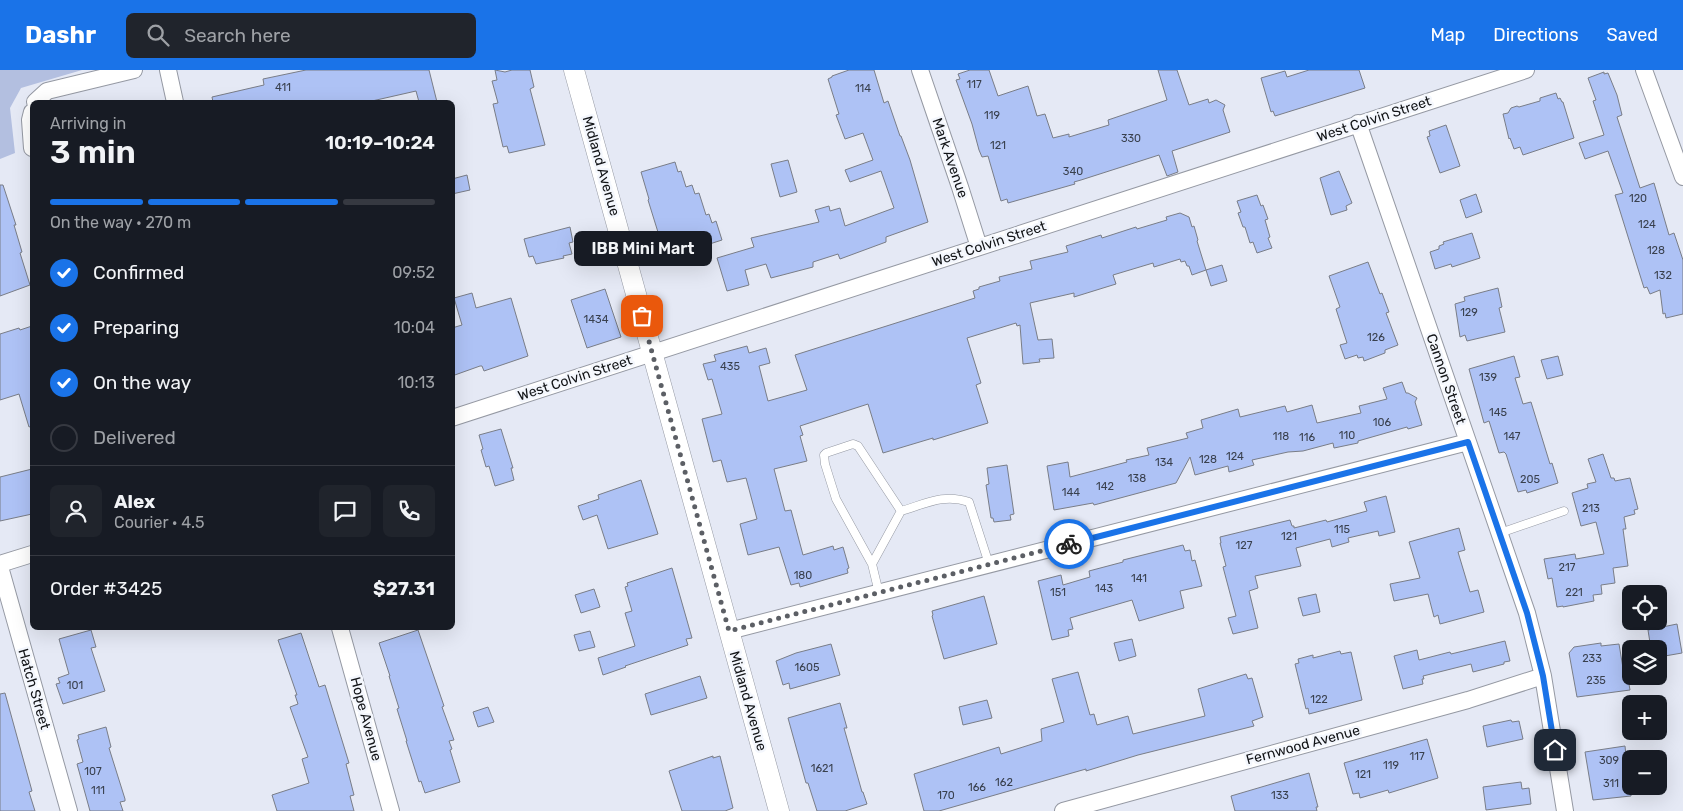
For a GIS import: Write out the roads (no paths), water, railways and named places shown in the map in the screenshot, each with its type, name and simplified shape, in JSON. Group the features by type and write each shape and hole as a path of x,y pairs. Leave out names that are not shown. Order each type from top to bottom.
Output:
{"street":[{"path":"37,100 48,91 134,70"},
{"path":"168,70 176,100"},
{"name":"Midland Avenue","path":"574,70 779,811"},
{"name":"Mark Avenue","path":"920,70 979,247"},
{"name":"West Colvin Street","path":"455,417 1526,70"},
{"path":"1644,70 1682,173"},
{"name":"Cannon Street","path":"1358,124 1527,613 1543,676 1565,811"},
{"path":"729,631 1468,442"},
{"path":"0,566 30,555"},
{"name":"Hatch Street","path":"0,566 68,811"},
{"name":"Hope Avenue","path":"341,630 391,811"},
{"name":"Fernwood Avenue","path":"1063,811 1468,700 1543,676"}],"lane":[{"path":"878,593 872,564 836,500 824,455 853,444 858,446 900,511"},
{"path":"872,564 900,511 946,498 959,498 969,502 989,564"},
{"path":"1500,533 1564,511"}],"place":[{"name":"IBB Mini Mart","path":"642,316"}]}
